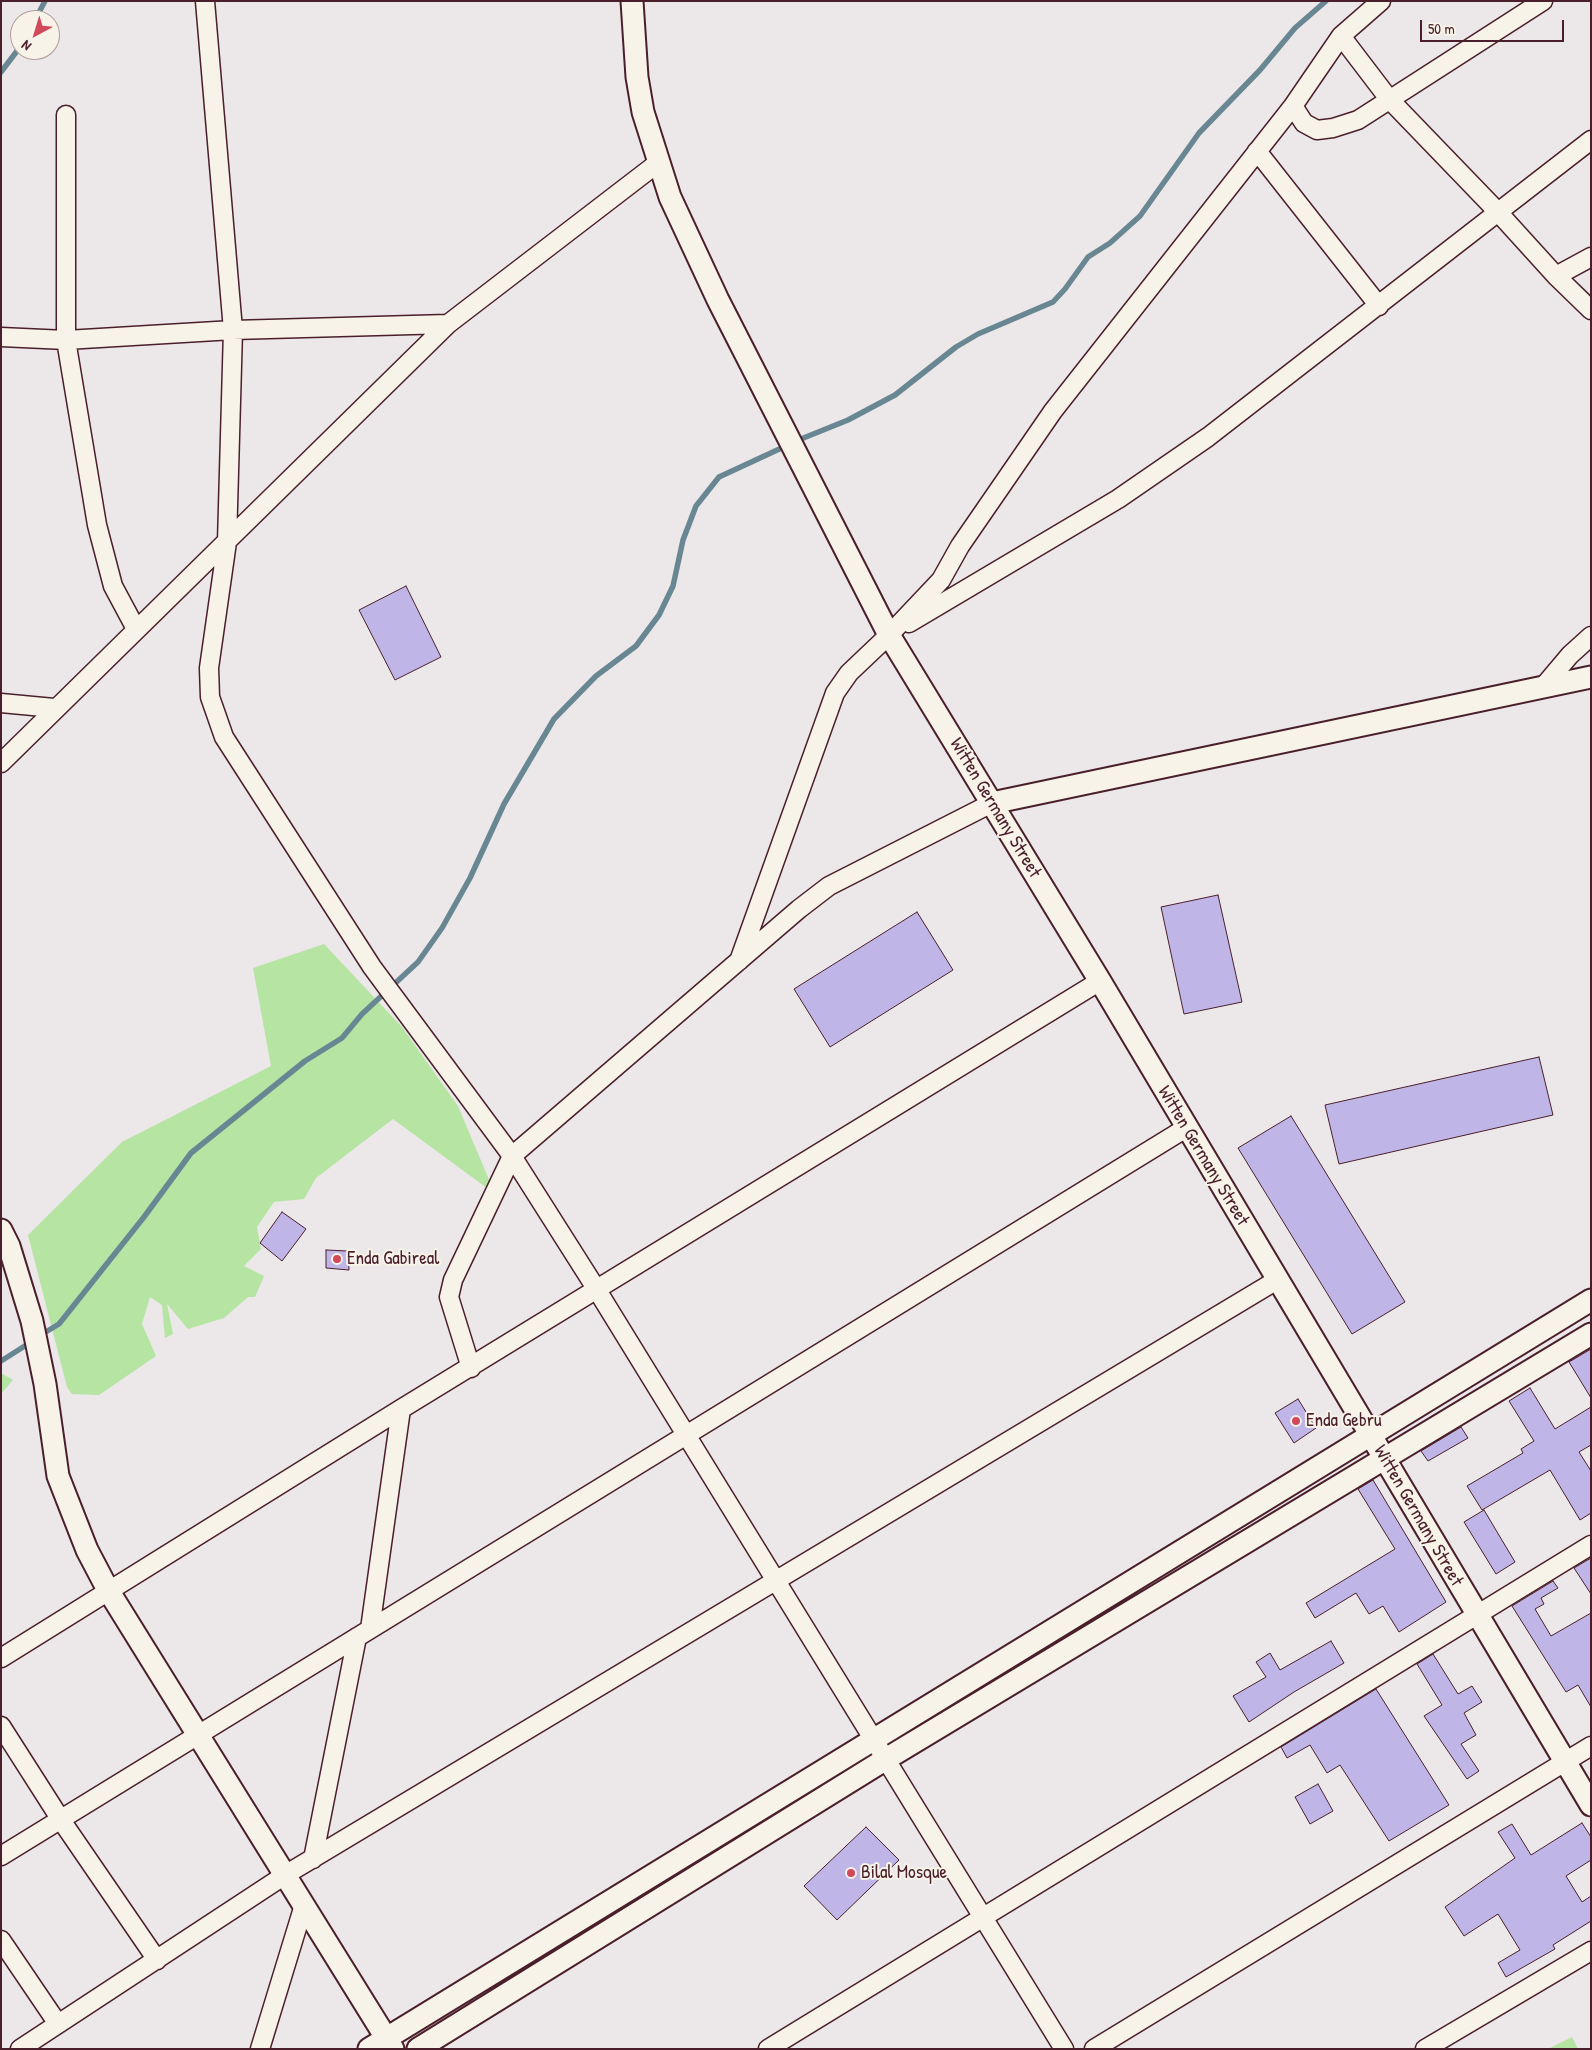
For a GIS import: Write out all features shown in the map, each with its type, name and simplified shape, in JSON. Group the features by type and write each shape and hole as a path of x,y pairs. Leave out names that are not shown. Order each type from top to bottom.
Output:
{"street":[{"path":"204,1 233,330 227,542 209,668 210,697 224,738 406,1016 512,1156 597,1290 1064,2049"},
{"name":"Witten Germany Street","path":"632,1 637,77 643,112 670,197 760,382 890,635 1100,981 1591,1806"},
{"path":"739,961 835,694 849,674 890,635 942,580 960,546 1053,411 1293,106 1341,36 1381,1"},
{"path":"1293,106 1304,123 1317,130 1334,128 1358,120 1543,1"},
{"path":"1341,36 1389,99 1497,211 1556,276 1591,310"},
{"path":"66,115 66,340 96,525 113,586 136,629"},
{"path":"890,635 1118,500 1208,437 1591,140"},
{"path":"1257,151 1379,306"},
{"path":"1,763 54,708 227,542 448,324 659,162"},
{"path":"1556,276 1591,256"},
{"path":"1,337 66,340 233,330 448,324"},
{"path":"1543,687 1570,655 1591,636"},
{"path":"471,1368 449,1297 453,1280 512,1156 799,909 829,886 992,802 1591,677"},
{"path":"1,702 54,708"},
{"path":"1,1658 401,1409 471,1368 1100,981"},
{"path":"1,1856 1186,1128"},
{"path":"1,1230 9,1246 32,1321 45,1384 58,1476 87,1550 108,1590 304,1905 383,2045 634,1886 1591,1300"},
{"path":"20,2049 313,1858 777,1582 1277,1280"},
{"path":"418,2049 886,1759 1591,1334"},
{"path":"313,1858 363,1633 401,1409"},
{"path":"768,2049 1591,1545"},
{"path":"1,1726 61,1820 157,1960"},
{"path":"1094,2049 1591,1746"},
{"path":"634,1886 647,1907"},
{"path":"260,2049 304,1905"},
{"path":"1,1940 58,2024"},
{"path":"1425,2049 1591,1951"}],"green space":[{"path":"324,944 402,1027 458,1106 495,1194 393,1119 316,1178 304,1199 274,1202 257,1227 261,1249 244,1266 264,1276 255,1297 248,1297 224,1318 188,1329 167,1304 173,1334 165,1338 162,1305 150,1297 142,1324 156,1356 99,1395 72,1394 67,1387 28,1235 122,1142 271,1066 253,968"},
{"path":"1,1373 13,1380 1,1394"},
{"path":"1572,2037 1578,2049 1548,2049"}],"building":[{"path":"406,586 441,657 395,680 359,610"},
{"path":"1218,895 1242,1002 1184,1014 1161,907"},
{"path":"917,912 953,970 830,1047 794,989"},
{"path":"1539,1057 1553,1115 1339,1164 1325,1105"},
{"path":"1291,1116 1405,1302 1352,1334 1238,1148"},
{"path":"282,1212 306,1229 282,1261 260,1243"},
{"name":"Enda Gabireal","path":"326,1250 348,1251 349,1270 326,1268"},
{"path":"1591,1349 1591,1398 1569,1362"},
{"path":"1530,1388 1555,1429 1591,1407 1591,1445 1579,1452 1591,1471 1591,1513 1580,1520 1550,1470 1482,1510 1467,1486 1523,1453 1521,1449 1534,1441 1509,1401"},
{"name":"Enda Gebru","path":"1298,1399 1316,1428 1294,1443 1275,1413"},
{"path":"1461,1427 1468,1438 1428,1461 1421,1451"},
{"path":"1373,1480 1446,1602 1399,1632 1383,1606 1369,1614 1356,1593 1315,1618 1306,1603 1395,1549 1358,1489"},
{"path":"1484,1510 1515,1562 1496,1574 1464,1522"},
{"path":"1591,1558 1591,1594 1574,1568"},
{"path":"1553,1581 1558,1588 1541,1598 1544,1604 1535,1609 1551,1636 1591,1613 1591,1707 1578,1685 1566,1692 1512,1606"},
{"path":"1331,1641 1344,1663 1294,1692 1249,1722 1233,1696 1266,1677 1256,1662 1270,1653 1280,1670"},
{"path":"1433,1654 1458,1694 1472,1686 1482,1702 1464,1713 1476,1735 1461,1744 1479,1771 1467,1779 1424,1716 1442,1705 1417,1664"},
{"path":"1376,1689 1449,1805 1389,1841 1340,1765 1327,1773 1310,1745 1287,1758 1281,1747"},
{"path":"1318,1784 1333,1811 1310,1824 1295,1797"},
{"path":"1582,1823 1591,1837 1591,1860 1566,1876 1582,1902 1591,1896 1591,1921 1553,1945 1555,1949 1506,1977 1498,1963 1520,1950 1498,1914 1464,1936 1445,1907 1515,1858 1498,1832 1512,1824 1531,1855"},
{"name":"Bilal Mosque","path":"866,1827 899,1860 837,1920 804,1886"}],"waterway":[{"path":"40,10 45,1"},
{"path":"796,441 848,420 895,395 956,347 978,334 1053,302 1088,257 1110,243 1140,216 1199,133 1260,70 1295,28 1326,1"},
{"path":"1,72 10,60"},
{"path":"39,1336 59,1324 144,1217 191,1153 305,1061 342,1038 362,1014 418,962 442,928 470,878 504,804 554,719 596,676 636,646 659,615 673,586 683,540 696,506 719,477 788,445"},
{"path":"1,1361 31,1342"}],"place":[{"name":"Enda Gabireal","path":"337,1259"},
{"name":"Enda Gebru","path":"1296,1421"},
{"name":"Bilal Mosque","path":"851,1873"}]}
